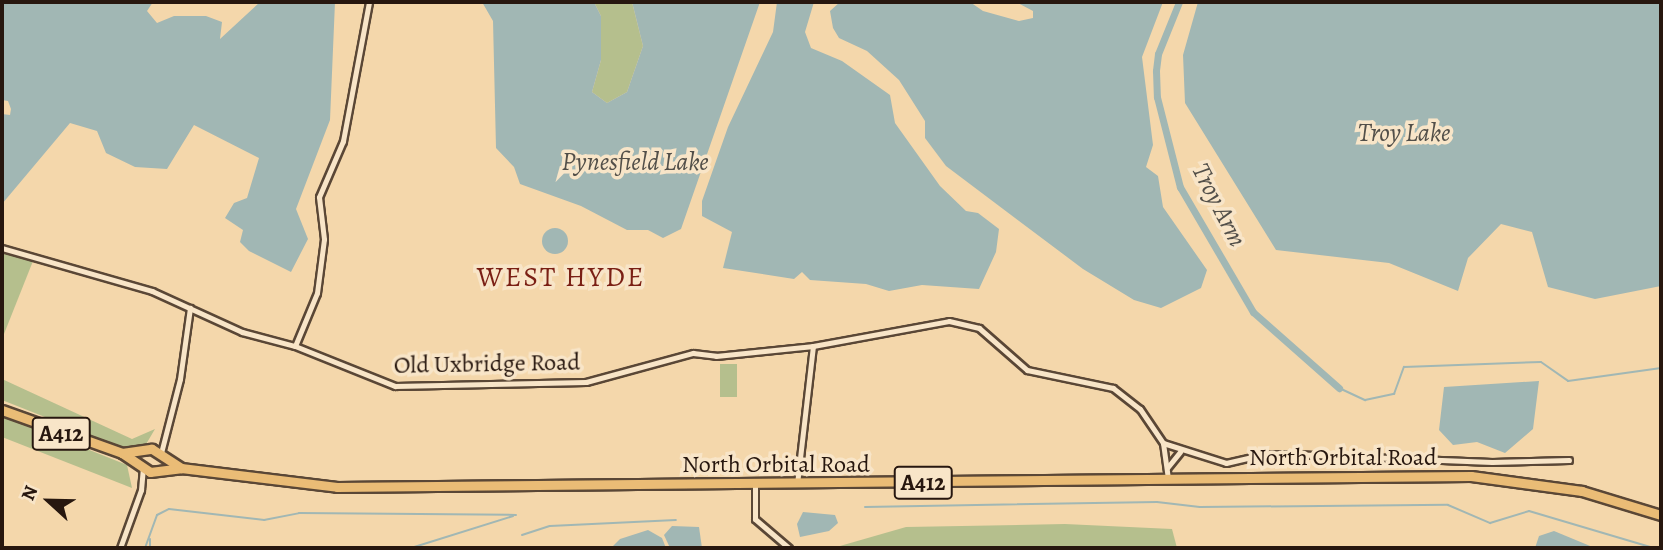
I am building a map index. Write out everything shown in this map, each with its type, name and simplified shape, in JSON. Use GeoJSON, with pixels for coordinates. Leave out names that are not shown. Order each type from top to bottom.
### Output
{"type":"FeatureCollection","features":[{"type":"Feature","properties":{"kind":"main road","name":"A412"},"geometry":{"type":"LineString","coordinates":[[2,410],[122,453],[142,466]]}},
{"type":"Feature","properties":{"kind":"main road","name":"North Orbital Road"},"geometry":{"type":"LineString","coordinates":[[147,451],[161,455],[181,468]]}},
{"type":"Feature","properties":{"kind":"main road","name":"A412"},"geometry":{"type":"LineString","coordinates":[[122,453],[147,451]]}},
{"type":"Feature","properties":{"kind":"main road"},"geometry":{"type":"LineString","coordinates":[[147,451],[142,466],[156,471],[161,455]]}},
{"type":"Feature","properties":{"kind":"main road","name":"North Orbital Road"},"geometry":{"type":"LineString","coordinates":[[156,471],[181,468],[337,487],[1471,476],[1582,491],[1661,515]]}},
{"type":"Feature","properties":{"kind":"street"},"geometry":{"type":"LineString","coordinates":[[295,346],[317,293],[324,239],[319,197],[343,141],[369,2]]}},
{"type":"Feature","properties":{"kind":"street","name":"Old Uxbridge Road"},"geometry":{"type":"LineString","coordinates":[[2,248],[152,291],[242,332],[295,346],[387,384],[492,386],[586,382],[693,354],[716,356],[813,346],[949,321],[979,328],[1027,370],[1112,388],[1140,409],[1163,443],[1168,479]]}},
{"type":"Feature","properties":{"kind":"street"},"geometry":{"type":"LineString","coordinates":[[161,455],[180,379],[190,308]]}},
{"type":"Feature","properties":{"kind":"street"},"geometry":{"type":"LineString","coordinates":[[797,484],[813,346]]}},
{"type":"Feature","properties":{"kind":"street"},"geometry":{"type":"LineString","coordinates":[[147,451],[165,432]]}},
{"type":"Feature","properties":{"kind":"street"},"geometry":{"type":"LineString","coordinates":[[1163,443],[1181,452],[1226,463],[1261,455],[1301,454],[1492,462],[1569,460]]}},
{"type":"Feature","properties":{"kind":"street"},"geometry":{"type":"LineString","coordinates":[[1167,468],[1181,452]]}},
{"type":"Feature","properties":{"kind":"street"},"geometry":{"type":"LineString","coordinates":[[120,548],[141,490],[142,466]]}},
{"type":"Feature","properties":{"kind":"street"},"geometry":{"type":"LineString","coordinates":[[141,490],[156,471]]}},
{"type":"Feature","properties":{"kind":"street"},"geometry":{"type":"LineString","coordinates":[[755,485],[755,519],[789,548]]}},
{"type":"Feature","properties":{"kind":"green space"},"geometry":{"type":"Polygon","coordinates":[[[594,2],[632,2],[643,46],[627,92],[607,103],[592,92],[601,60],[601,16],[594,2]]]}},
{"type":"Feature","properties":{"kind":"green space"},"geometry":{"type":"Polygon","coordinates":[[[2,252],[33,261],[2,339],[2,252]]]}},
{"type":"Feature","properties":{"kind":"green space"},"geometry":{"type":"Polygon","coordinates":[[[720,364],[737,364],[737,397],[720,397],[720,364]]]}},
{"type":"Feature","properties":{"kind":"green space"},"geometry":{"type":"Polygon","coordinates":[[[2,379],[132,439],[155,429],[145,446],[118,446],[2,400],[2,379]]]}},
{"type":"Feature","properties":{"kind":"green space"},"geometry":{"type":"Polygon","coordinates":[[[2,415],[127,465],[132,488],[2,437],[2,415]]]}},
{"type":"Feature","properties":{"kind":"green space"},"geometry":{"type":"Polygon","coordinates":[[[1065,524],[1172,529],[1177,548],[833,548],[906,527],[1065,524]]]}},
{"type":"Feature","properties":{"kind":"water"},"geometry":{"type":"Polygon","coordinates":[[[2,2],[153,2],[147,11],[157,23],[174,16],[206,16],[222,22],[220,39],[260,2],[335,2],[330,120],[296,209],[308,239],[291,272],[249,251],[240,242],[243,230],[225,218],[234,203],[247,198],[259,158],[194,125],[167,169],[135,167],[106,153],[97,131],[70,123],[2,204],[2,114],[10,115],[11,109],[8,101],[2,100],[2,2]]]}},
{"type":"Feature","properties":{"kind":"water","name":"Pynesfield Lake"},"geometry":{"type":"Polygon","coordinates":[[[482,2],[594,2],[601,16],[601,60],[592,92],[607,103],[627,92],[643,46],[632,2],[760,2],[681,229],[663,238],[648,230],[627,230],[581,206],[520,184],[514,167],[496,148],[493,21],[482,2]]]}},
{"type":"Feature","properties":{"kind":"water"},"geometry":{"type":"Polygon","coordinates":[[[777,2],[814,2],[805,32],[811,48],[842,61],[890,95],[895,123],[940,186],[966,211],[978,213],[999,229],[996,252],[979,289],[922,285],[889,291],[866,284],[810,280],[802,272],[794,279],[723,268],[732,232],[702,216],[702,201],[728,127],[773,32],[777,2]]]}},
{"type":"Feature","properties":{"kind":"water"},"geometry":{"type":"Polygon","coordinates":[[[840,2],[970,2],[983,11],[1019,21],[1033,18],[1033,11],[1016,2],[1163,2],[1142,57],[1153,145],[1146,167],[1158,176],[1163,207],[1207,270],[1201,288],[1161,308],[1134,300],[1083,269],[946,166],[925,138],[925,121],[899,80],[867,51],[839,38],[833,28],[830,11],[840,2]]]}},
{"type":"Feature","properties":{"kind":"water","name":"Troy Lake"},"geometry":{"type":"Polygon","coordinates":[[[1198,2],[1661,2],[1661,286],[1595,299],[1548,287],[1532,232],[1501,224],[1468,258],[1458,291],[1389,263],[1276,250],[1185,103],[1183,55],[1198,2]]]}},
{"type":"Feature","properties":{"kind":"water"},"geometry":{"type":"Polygon","coordinates":[[[555,228],[564,232],[568,241],[564,250],[555,254],[546,250],[542,241],[546,232],[555,228]]]}},
{"type":"Feature","properties":{"kind":"water"},"geometry":{"type":"Polygon","coordinates":[[[1539,381],[1533,429],[1505,453],[1477,442],[1453,445],[1439,430],[1444,387],[1539,381]]]}},
{"type":"Feature","properties":{"kind":"water"},"geometry":{"type":"Polygon","coordinates":[[[803,512],[835,515],[838,523],[829,531],[800,537],[797,524],[803,512]]]}},
{"type":"Feature","properties":{"kind":"water"},"geometry":{"type":"Polygon","coordinates":[[[672,526],[699,527],[702,548],[670,548],[664,535],[672,526]]]}},
{"type":"Feature","properties":{"kind":"water"},"geometry":{"type":"Polygon","coordinates":[[[648,530],[662,538],[666,548],[611,548],[620,539],[648,530]]]}},
{"type":"Feature","properties":{"kind":"water"},"geometry":{"type":"Polygon","coordinates":[[[1554,531],[1595,548],[1535,548],[1539,536],[1554,531]]]}},
{"type":"Feature","properties":{"kind":"waterway","name":"Troy Arm"},"geometry":{"type":"LineString","coordinates":[[1179,2],[1158,54],[1156,71],[1157,97],[1180,187],[1253,312],[1339,388]]}},
{"type":"Feature","properties":{"kind":"waterway"},"geometry":{"type":"LineString","coordinates":[[1339,388],[1365,400],[1394,394],[1404,367],[1541,362],[1568,381],[1661,368]]}},
{"type":"Feature","properties":{"kind":"waterway"},"geometry":{"type":"LineString","coordinates":[[865,507],[1157,502],[1200,507],[1448,505],[1490,523],[1529,511],[1654,548]]}},
{"type":"Feature","properties":{"kind":"waterway"},"geometry":{"type":"LineString","coordinates":[[145,548],[157,515],[169,509],[264,520],[299,513],[516,515]]}},
{"type":"Feature","properties":{"kind":"waterway"},"geometry":{"type":"LineString","coordinates":[[411,548],[513,516]]}},
{"type":"Feature","properties":{"kind":"waterway"},"geometry":{"type":"LineString","coordinates":[[522,535],[550,526],[676,520]]}},
{"type":"Feature","properties":{"kind":"waterway"},"geometry":{"type":"LineString","coordinates":[[150,539],[150,548]]}},
{"type":"Feature","properties":{"kind":"district","name":"WEST HYDE"},"geometry":{"type":"Point","coordinates":[561,277]}}]}
